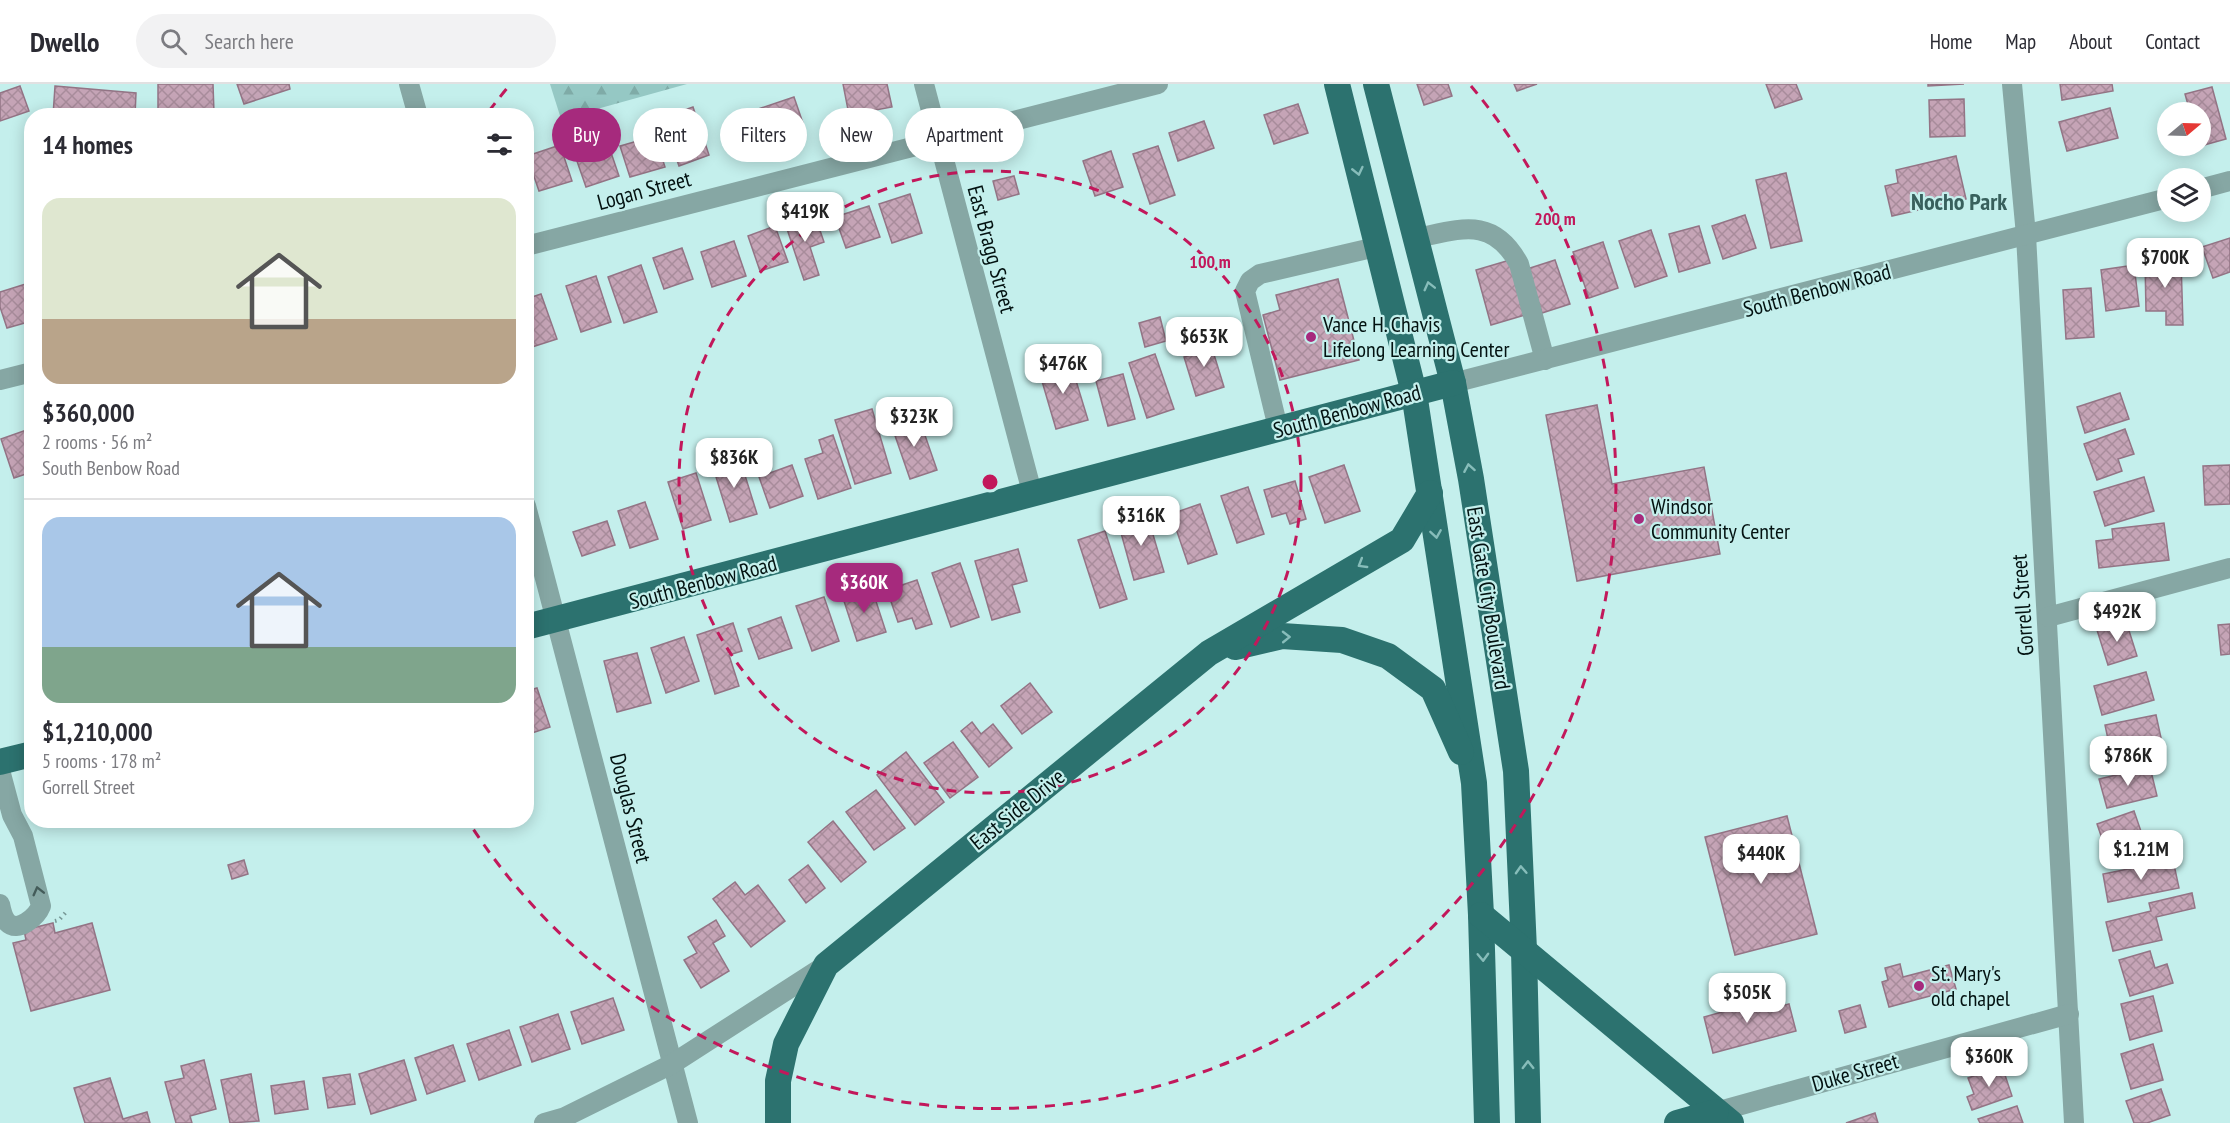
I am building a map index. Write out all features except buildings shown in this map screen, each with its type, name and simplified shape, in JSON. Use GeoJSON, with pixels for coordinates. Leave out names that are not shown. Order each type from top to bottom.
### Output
{"type":"FeatureCollection","features":[{"type":"Feature","properties":{"kind":"main road","name":"East Gate City Boulevard"},"geometry":{"type":"LineString","coordinates":[[1337,84],[1414,393],[1474,783],[1481,915],[1487,1123]]}},
{"type":"Feature","properties":{"kind":"main road","name":"East Gate City Boulevard"},"geometry":{"type":"LineString","coordinates":[[1376,84],[1453,383],[1471,479],[1516,771],[1524,950],[1528,1123]]}},
{"type":"Feature","properties":{"kind":"main road","name":"South Benbow Road"},"geometry":{"type":"LineString","coordinates":[[534,625],[1033,496],[1278,428],[1453,383]]}},
{"type":"Feature","properties":{"kind":"main road","name":"East Side Drive"},"geometry":{"type":"LineString","coordinates":[[778,1123],[778,1081],[786,1044],[826,965],[1209,653],[1402,540],[1430,493]]}},
{"type":"Feature","properties":{"kind":"main road"},"geometry":{"type":"LineString","coordinates":[[1209,653],[1282,636],[1342,640],[1388,656],[1433,689],[1474,783]]}},
{"type":"Feature","properties":{"kind":"main road"},"geometry":{"type":"LineString","coordinates":[[0,762],[24,756]]}},
{"type":"Feature","properties":{"kind":"main road"},"geometry":{"type":"LineString","coordinates":[[1481,915],[1724,1118]]}},
{"type":"Feature","properties":{"kind":"main road","name":"Duke Street"},"geometry":{"type":"LineString","coordinates":[[1677,1123],[1724,1118]]}},
{"type":"Feature","properties":{"kind":"street"},"geometry":{"type":"LineString","coordinates":[[409,84],[416,108]]}},
{"type":"Feature","properties":{"kind":"street","name":"East Bragg Street"},"geometry":{"type":"LineString","coordinates":[[924,84],[930,108]]}},
{"type":"Feature","properties":{"kind":"street","name":"Logan Street"},"geometry":{"type":"LineString","coordinates":[[1024,118],[1158,84]]}},
{"type":"Feature","properties":{"kind":"street","name":"Gorrell Street"},"geometry":{"type":"LineString","coordinates":[[2012,84],[2026,236],[2037,482],[2048,617],[2074,1123]]}},
{"type":"Feature","properties":{"kind":"street","name":"Logan Street"},"geometry":{"type":"LineString","coordinates":[[534,244],[905,148]]}},
{"type":"Feature","properties":{"kind":"street","name":"East Bragg Street"},"geometry":{"type":"LineString","coordinates":[[944,162],[1033,496]]}},
{"type":"Feature","properties":{"kind":"street"},"geometry":{"type":"LineString","coordinates":[[2211,186],[2230,181]]}},
{"type":"Feature","properties":{"kind":"street","name":"South Benbow Road"},"geometry":{"type":"LineString","coordinates":[[1453,383],[2157,201]]}},
{"type":"Feature","properties":{"kind":"street"},"geometry":{"type":"LineString","coordinates":[[1417,238],[1463,229],[1483,230],[1498,238],[1512,250],[1519,264],[1545,360]]}},
{"type":"Feature","properties":{"kind":"street"},"geometry":{"type":"LineString","coordinates":[[1278,428],[1246,299],[1245,291],[1250,281],[1260,274],[1376,247]]}},
{"type":"Feature","properties":{"kind":"street"},"geometry":{"type":"LineString","coordinates":[[0,380],[24,374]]}},
{"type":"Feature","properties":{"kind":"street","name":"Douglas Street"},"geometry":{"type":"LineString","coordinates":[[534,534],[688,1123]]}},
{"type":"Feature","properties":{"kind":"street"},"geometry":{"type":"LineString","coordinates":[[2048,617],[2230,568]]}},
{"type":"Feature","properties":{"kind":"street"},"geometry":{"type":"LineString","coordinates":[[0,770],[6,816],[23,837],[41,906],[39,913],[30,921],[10,925],[6,921],[0,904]]}},
{"type":"Feature","properties":{"kind":"street","name":"East Side Drive"},"geometry":{"type":"LineString","coordinates":[[544,1123],[565,1117],[672,1064],[826,965]]}},
{"type":"Feature","properties":{"kind":"street","name":"Duke Street"},"geometry":{"type":"LineString","coordinates":[[1724,1118],[2068,1014]]}},
{"type":"Feature","properties":{"kind":"green space"},"geometry":{"type":"Polygon","coordinates":[[[550,84],[687,84],[601,108],[558,108],[550,84]]]}},
{"type":"Feature","properties":{"kind":"place","name":"Vance H. Chavis Lifelong Learning Center"},"geometry":{"type":"Point","coordinates":[1311,337]}},
{"type":"Feature","properties":{"kind":"place","name":"Windsor Community Center"},"geometry":{"type":"Point","coordinates":[1639,519]}},
{"type":"Feature","properties":{"kind":"place","name":"St. Mary's old chapel"},"geometry":{"type":"Point","coordinates":[1919,986]}},
{"type":"Feature","properties":{"kind":"district","name":"Nocho Park"},"geometry":{"type":"Point","coordinates":[1959,202]}}]}
